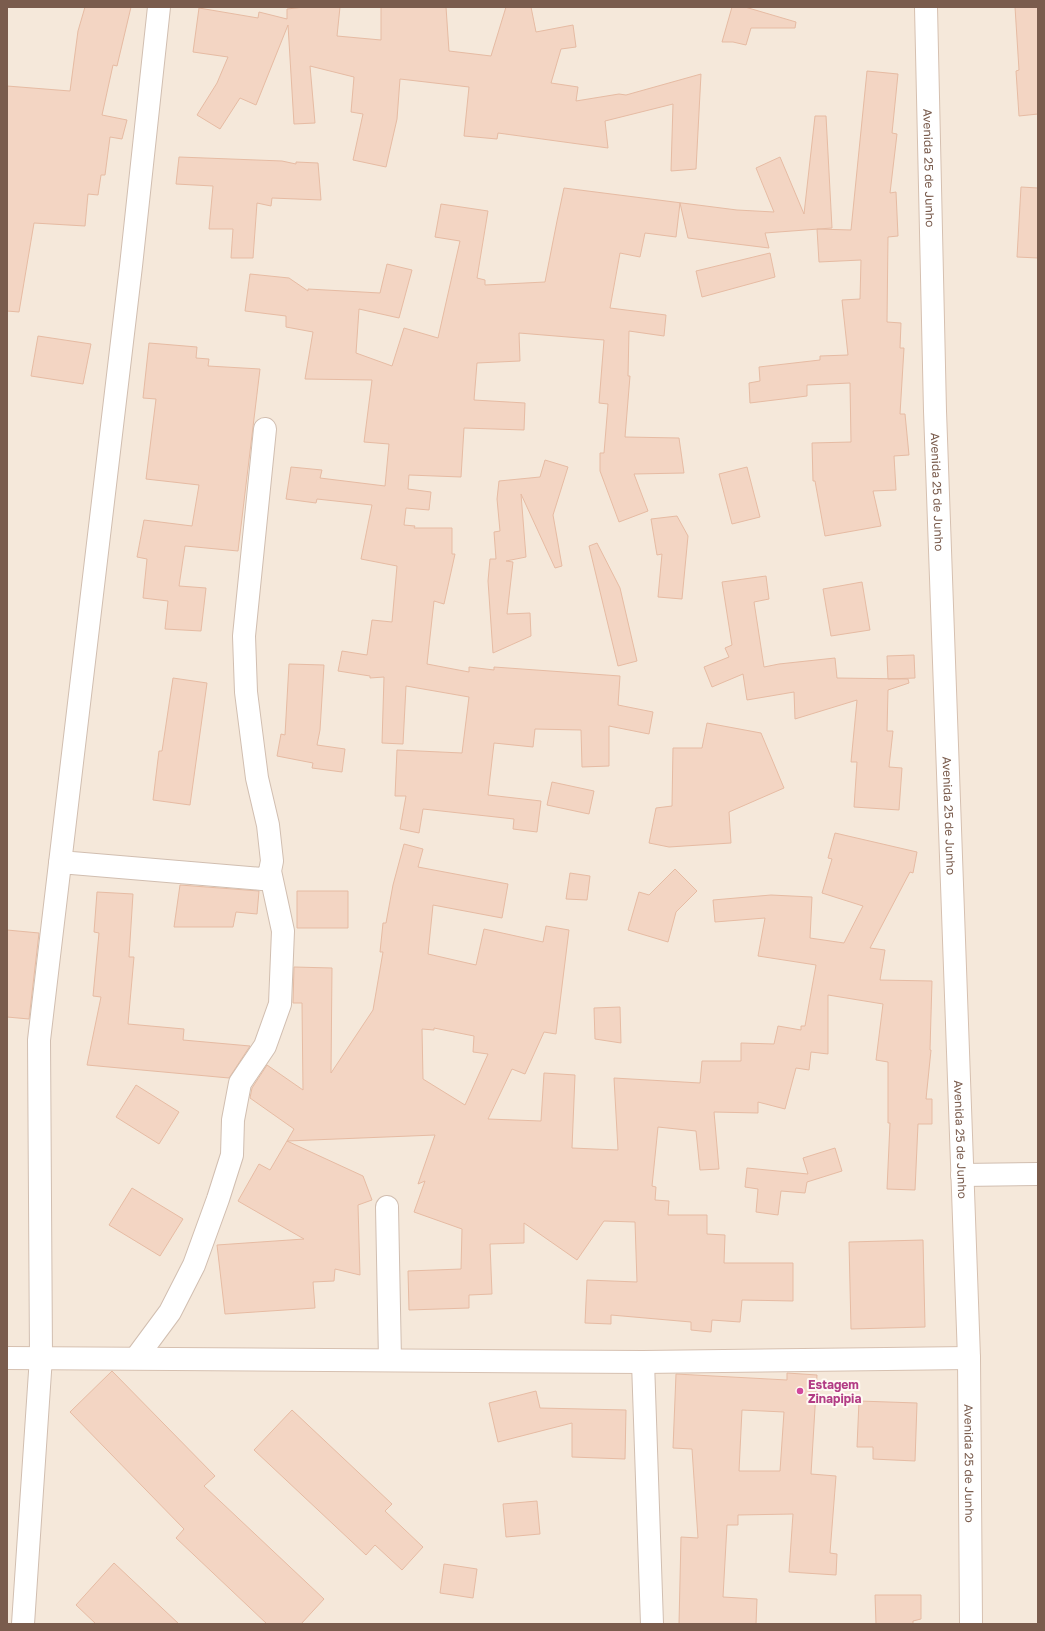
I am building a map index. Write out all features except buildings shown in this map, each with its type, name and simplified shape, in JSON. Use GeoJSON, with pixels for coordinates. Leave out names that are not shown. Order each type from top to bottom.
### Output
{"type":"FeatureCollection","features":[{"type":"Feature","properties":{"kind":"street"},"geometry":{"type":"LineString","coordinates":[[23,1624],[41,1357],[39,1040],[131,266],[159,7]]}},
{"type":"Feature","properties":{"kind":"street","name":"Avenida 25 de Junho"},"geometry":{"type":"LineString","coordinates":[[926,7],[935,411],[969,1358],[971,1624]]}},
{"type":"Feature","properties":{"kind":"street"},"geometry":{"type":"LineString","coordinates":[[60,862],[262,879],[266,877],[270,871],[272,861],[268,826],[257,778],[246,692],[244,636],[265,429]]}},
{"type":"Feature","properties":{"kind":"street"},"geometry":{"type":"LineString","coordinates":[[136,1358],[170,1312],[194,1265],[232,1155],[233,1120],[240,1083],[265,1046],[280,1004],[283,931],[270,871]]}},
{"type":"Feature","properties":{"kind":"street"},"geometry":{"type":"LineString","coordinates":[[962,1176],[1038,1174]]}},
{"type":"Feature","properties":{"kind":"street"},"geometry":{"type":"LineString","coordinates":[[387,1207],[390,1360]]}},
{"type":"Feature","properties":{"kind":"street"},"geometry":{"type":"LineString","coordinates":[[7,1358],[41,1357],[643,1362],[969,1358]]}},
{"type":"Feature","properties":{"kind":"street"},"geometry":{"type":"LineString","coordinates":[[643,1362],[652,1624]]}},
{"type":"Feature","properties":{"kind":"shaded area"},"geometry":{"type":"Polygon","coordinates":[[[7,7],[1038,7],[1038,1624],[7,1624],[7,7]]]}},
{"type":"Feature","properties":{"kind":"place","name":"Estagem Zinapipia"},"geometry":{"type":"Point","coordinates":[800,1391]}}]}
